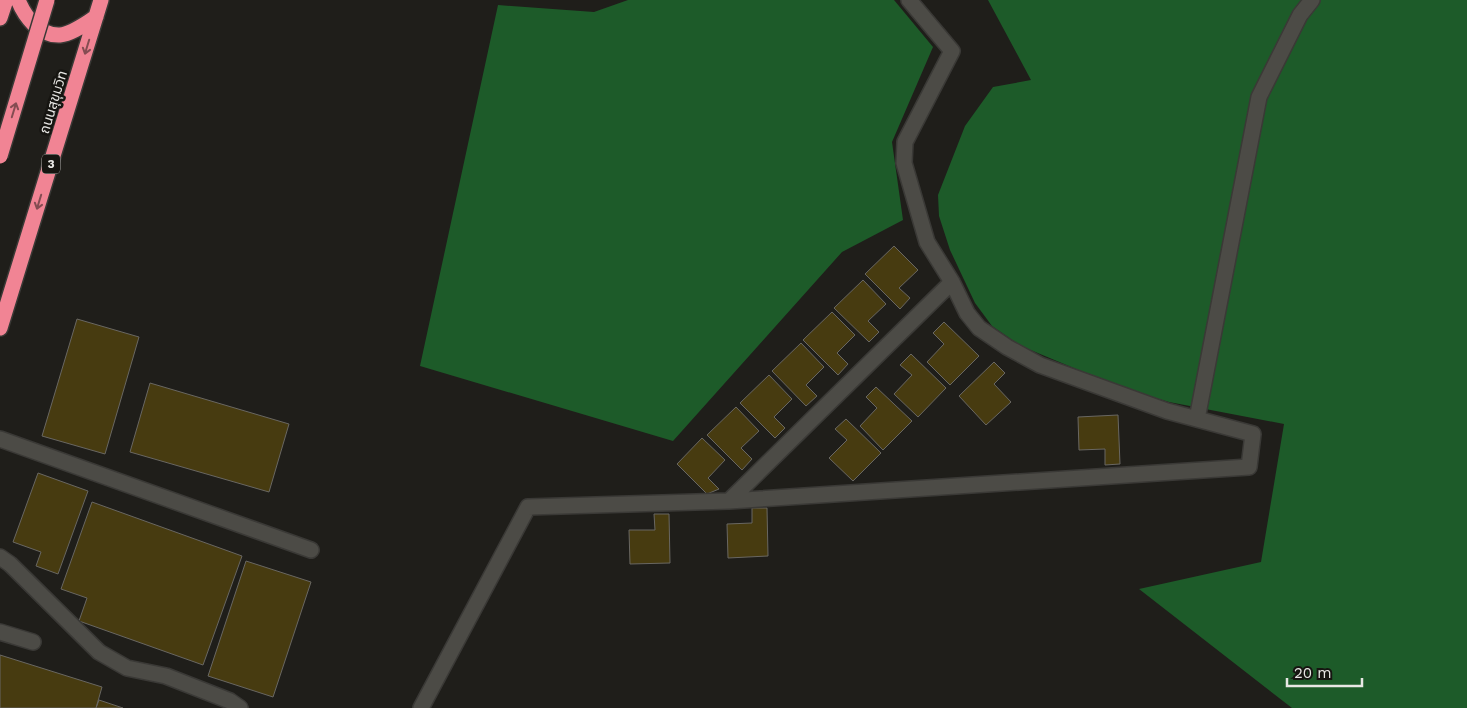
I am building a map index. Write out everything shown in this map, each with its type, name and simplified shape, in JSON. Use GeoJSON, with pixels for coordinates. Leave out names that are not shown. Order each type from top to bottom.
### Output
{"type":"FeatureCollection","features":[{"type":"Feature","properties":{"kind":"highway"},"geometry":{"type":"LineString","coordinates":[[0,18],[6,0]]}},
{"type":"Feature","properties":{"kind":"highway"},"geometry":{"type":"LineString","coordinates":[[18,0],[31,22],[46,33],[61,35],[96,17]]}},
{"type":"Feature","properties":{"kind":"highway"},"geometry":{"type":"LineString","coordinates":[[0,156],[48,0]]}},
{"type":"Feature","properties":{"kind":"highway","name":"ถนนสุขุมวิท"},"geometry":{"type":"LineString","coordinates":[[0,328],[101,0]]}},
{"type":"Feature","properties":{"kind":"street"},"geometry":{"type":"LineString","coordinates":[[421,708],[528,506],[730,501],[1249,467],[1253,434],[1127,398],[1040,365],[1007,347],[980,328],[967,313],[952,282],[927,242],[904,163],[905,142],[952,51],[909,0]]}},
{"type":"Feature","properties":{"kind":"street"},"geometry":{"type":"LineString","coordinates":[[1197,419],[1258,97],[1300,15],[1312,0]]}},
{"type":"Feature","properties":{"kind":"street"},"geometry":{"type":"LineString","coordinates":[[730,501],[952,282]]}},
{"type":"Feature","properties":{"kind":"street"},"geometry":{"type":"LineString","coordinates":[[0,439],[311,550]]}},
{"type":"Feature","properties":{"kind":"street"},"geometry":{"type":"LineString","coordinates":[[0,557],[10,564],[99,652],[127,668],[166,676],[230,702],[240,708]]}},
{"type":"Feature","properties":{"kind":"street"},"geometry":{"type":"LineString","coordinates":[[0,632],[33,642]]}},
{"type":"Feature","properties":{"kind":"green space"},"geometry":{"type":"Polygon","coordinates":[[[628,0],[894,0],[933,47],[892,142],[903,220],[842,252],[673,441],[420,366],[498,5],[594,12],[628,0]]]}},
{"type":"Feature","properties":{"kind":"green space"},"geometry":{"type":"Polygon","coordinates":[[[988,0],[1467,0],[1467,708],[1292,708],[1139,589],[1261,562],[1284,424],[1169,402],[1119,387],[1021,346],[992,326],[975,303],[950,250],[939,216],[938,195],[965,126],[993,87],[1031,80],[988,0]]]}},
{"type":"Feature","properties":{"kind":"building"},"geometry":{"type":"Polygon","coordinates":[[[894,246],[918,270],[899,288],[910,298],[900,309],[865,274],[894,246]]]}},
{"type":"Feature","properties":{"kind":"building"},"geometry":{"type":"Polygon","coordinates":[[[863,280],[886,304],[868,321],[879,332],[869,342],[834,308],[863,280]]]}},
{"type":"Feature","properties":{"kind":"building"},"geometry":{"type":"Polygon","coordinates":[[[832,312],[855,335],[837,353],[848,364],[838,375],[803,340],[832,312]]]}},
{"type":"Feature","properties":{"kind":"building"},"geometry":{"type":"Polygon","coordinates":[[[77,319],[139,337],[105,454],[42,436],[77,319]]]}},
{"type":"Feature","properties":{"kind":"building"},"geometry":{"type":"Polygon","coordinates":[[[944,322],[979,356],[950,385],[927,362],[944,344],[933,333],[944,322]]]}},
{"type":"Feature","properties":{"kind":"building"},"geometry":{"type":"Polygon","coordinates":[[[801,343],[824,367],[806,385],[817,396],[806,406],[772,371],[801,343]]]}},
{"type":"Feature","properties":{"kind":"building"},"geometry":{"type":"Polygon","coordinates":[[[911,354],[946,388],[918,417],[894,394],[912,375],[900,365],[911,354]]]}},
{"type":"Feature","properties":{"kind":"building"},"geometry":{"type":"Polygon","coordinates":[[[994,362],[1005,373],[994,384],[1011,402],[986,425],[959,396],[994,362]]]}},
{"type":"Feature","properties":{"kind":"building"},"geometry":{"type":"Polygon","coordinates":[[[769,375],[792,399],[774,417],[785,428],[775,438],[740,403],[769,375]]]}},
{"type":"Feature","properties":{"kind":"building"},"geometry":{"type":"Polygon","coordinates":[[[150,383],[289,424],[269,492],[130,452],[150,383]]]}},
{"type":"Feature","properties":{"kind":"building"},"geometry":{"type":"Polygon","coordinates":[[[876,387],[912,421],[883,450],[860,426],[877,408],[866,397],[876,387]]]}},
{"type":"Feature","properties":{"kind":"building"},"geometry":{"type":"Polygon","coordinates":[[[736,407],[759,431],[741,448],[752,459],[742,470],[707,435],[736,407]]]}},
{"type":"Feature","properties":{"kind":"building"},"geometry":{"type":"Polygon","coordinates":[[[1118,415],[1120,464],[1105,465],[1105,449],[1079,450],[1078,417],[1118,415]]]}},
{"type":"Feature","properties":{"kind":"building"},"geometry":{"type":"Polygon","coordinates":[[[846,419],[881,453],[853,481],[829,458],[847,440],[835,429],[846,419]]]}},
{"type":"Feature","properties":{"kind":"building"},"geometry":{"type":"Polygon","coordinates":[[[702,438],[725,460],[708,478],[719,489],[707,494],[677,464],[702,438]]]}},
{"type":"Feature","properties":{"kind":"building"},"geometry":{"type":"Polygon","coordinates":[[[38,473],[88,491],[58,574],[36,566],[41,552],[13,542],[38,473]]]}},
{"type":"Feature","properties":{"kind":"building"},"geometry":{"type":"Polygon","coordinates":[[[92,502],[242,556],[203,665],[79,621],[87,598],[61,589],[92,502]]]}},
{"type":"Feature","properties":{"kind":"building"},"geometry":{"type":"Polygon","coordinates":[[[752,508],[767,508],[768,556],[728,558],[727,524],[752,523],[752,508]]]}},
{"type":"Feature","properties":{"kind":"building"},"geometry":{"type":"Polygon","coordinates":[[[654,514],[669,514],[670,563],[630,564],[629,530],[655,530],[654,514]]]}},
{"type":"Feature","properties":{"kind":"building"},"geometry":{"type":"Polygon","coordinates":[[[246,561],[311,582],[273,697],[208,676],[246,561]]]}},
{"type":"Feature","properties":{"kind":"building"},"geometry":{"type":"Polygon","coordinates":[[[0,655],[102,687],[96,708],[0,708],[0,655]]]}},
{"type":"Feature","properties":{"kind":"building"},"geometry":{"type":"Polygon","coordinates":[[[99,700],[123,708],[96,708],[99,700]]]}}]}
